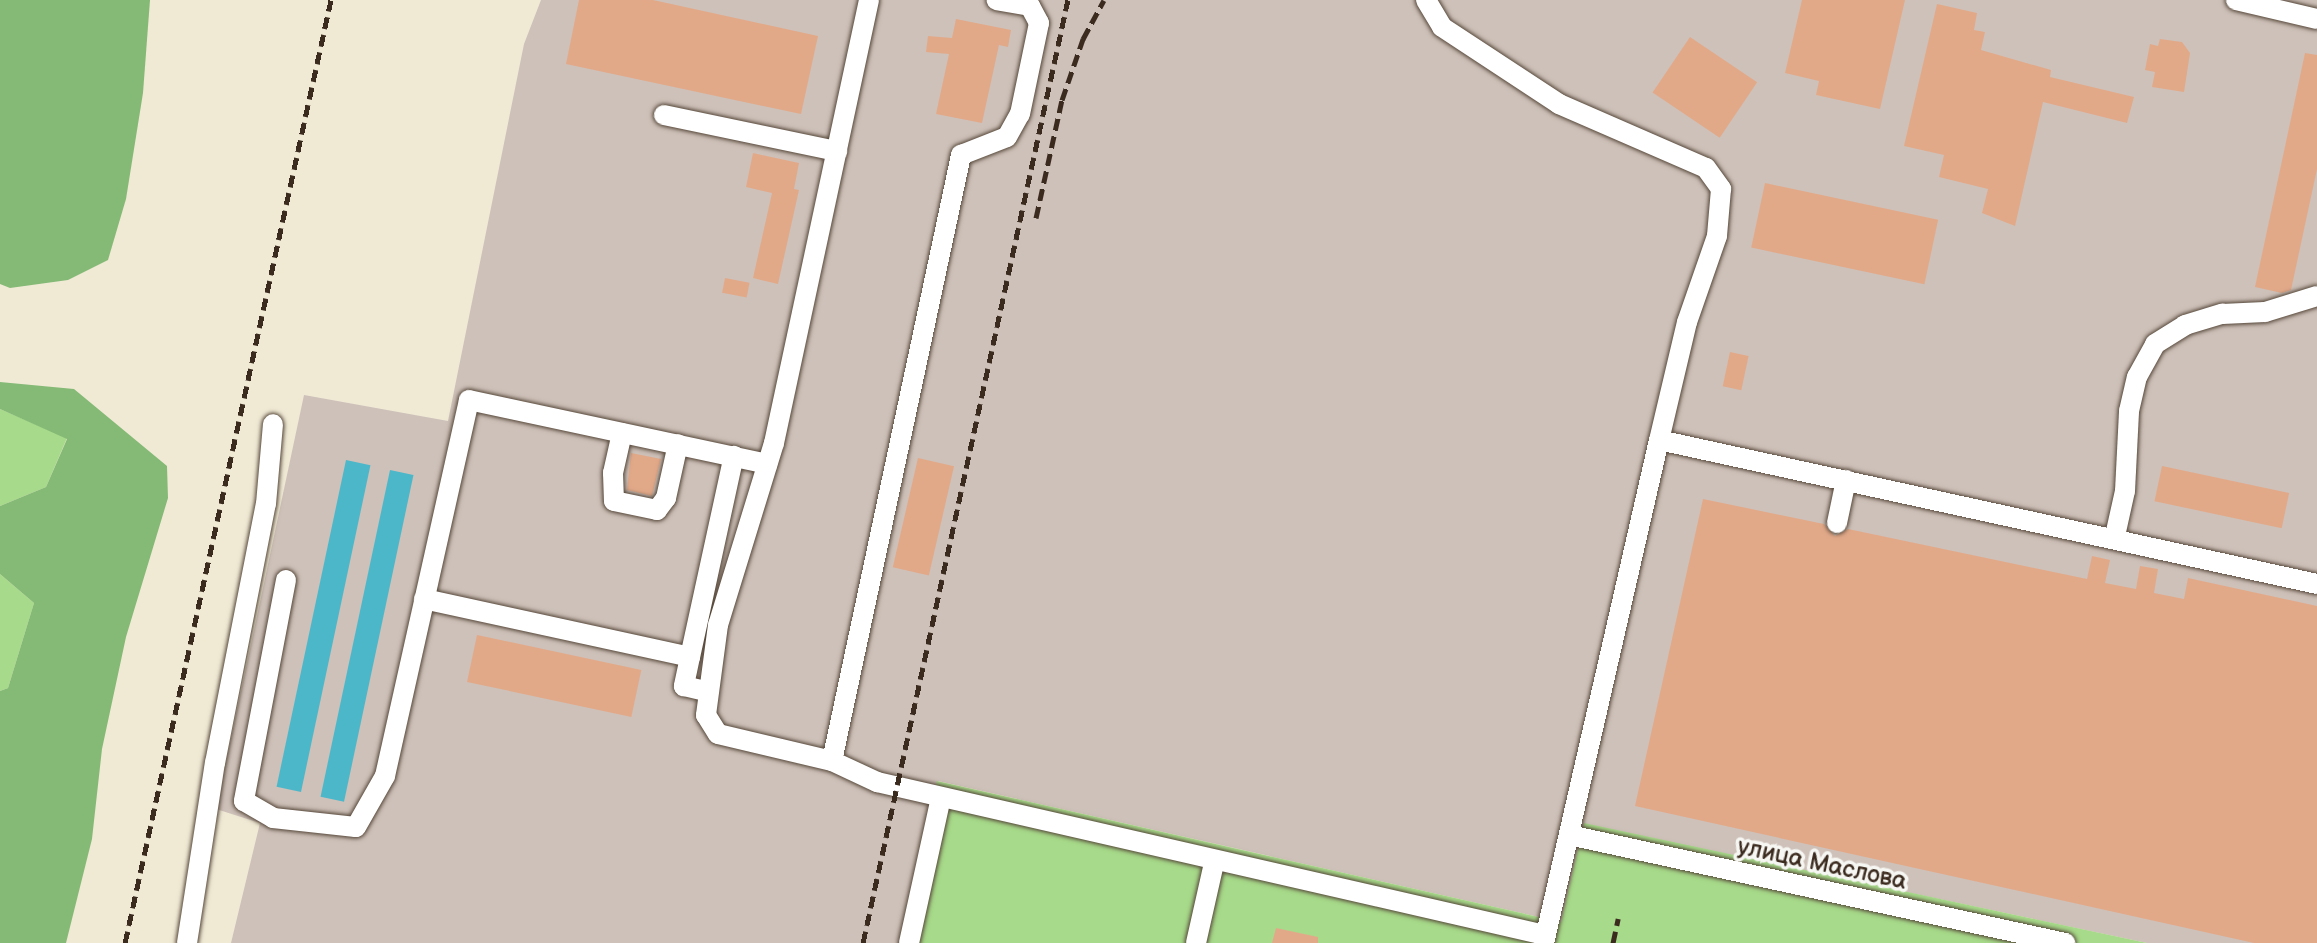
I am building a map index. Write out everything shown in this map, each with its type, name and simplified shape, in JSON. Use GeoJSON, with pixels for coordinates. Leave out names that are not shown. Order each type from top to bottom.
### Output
{"type":"FeatureCollection","features":[{"type":"Feature","properties":{"kind":"lane"},"geometry":{"type":"LineString","coordinates":[[869,0],[767,464],[718,625],[706,691],[706,715],[718,734],[832,761],[877,782],[1544,939],[1687,322],[1717,236],[1721,189],[1706,168],[1559,104],[1442,27],[1426,0]]}},
{"type":"Feature","properties":{"kind":"lane"},"geometry":{"type":"LineString","coordinates":[[832,761],[961,155],[1007,137],[1020,114],[1039,23],[1030,6],[997,0]]}},
{"type":"Feature","properties":{"kind":"lane"},"geometry":{"type":"LineString","coordinates":[[2236,0],[2317,19]]}},
{"type":"Feature","properties":{"kind":"lane"},"geometry":{"type":"LineString","coordinates":[[664,115],[837,151]]}},
{"type":"Feature","properties":{"kind":"lane"},"geometry":{"type":"LineString","coordinates":[[2115,536],[2125,491],[2129,411],[2137,377],[2155,344],[2185,325],[2222,314],[2265,312],[2317,296]]}},
{"type":"Feature","properties":{"kind":"lane"},"geometry":{"type":"LineString","coordinates":[[286,580],[243,793],[254,810],[291,822],[356,827],[379,790],[469,400],[767,464]]}},
{"type":"Feature","properties":{"kind":"lane"},"geometry":{"type":"LineString","coordinates":[[187,943],[215,763],[266,504],[273,424]]}},
{"type":"Feature","properties":{"kind":"lane"},"geometry":{"type":"LineString","coordinates":[[622,433],[613,473],[614,501],[657,510],[666,498],[678,444]]}},
{"type":"Feature","properties":{"kind":"lane"},"geometry":{"type":"LineString","coordinates":[[1659,440],[2115,536],[2317,584]]}},
{"type":"Feature","properties":{"kind":"lane"},"geometry":{"type":"LineString","coordinates":[[706,691],[684,686],[734,456]]}},
{"type":"Feature","properties":{"kind":"lane"},"geometry":{"type":"LineString","coordinates":[[1837,523],[1846,480]]}},
{"type":"Feature","properties":{"kind":"lane"},"geometry":{"type":"LineString","coordinates":[[424,599],[690,657]]}},
{"type":"Feature","properties":{"kind":"lane"},"geometry":{"type":"LineString","coordinates":[[909,943],[941,797]]}},
{"type":"Feature","properties":{"kind":"lane","name":"улица Маслова"},"geometry":{"type":"LineString","coordinates":[[1569,835],[2065,943]]}},
{"type":"Feature","properties":{"kind":"lane"},"geometry":{"type":"LineString","coordinates":[[1196,943],[1214,863]]}},
{"type":"Feature","properties":{"kind":"shaded area"},"geometry":{"type":"Polygon","coordinates":[[[541,0],[2317,0],[2317,943],[2147,943],[1584,824],[1561,922],[938,781],[902,943],[231,943],[260,823],[216,809],[304,395],[448,421],[524,44],[541,0]]]}},
{"type":"Feature","properties":{"kind":"green space"},"geometry":{"type":"Polygon","coordinates":[[[0,0],[150,0],[143,93],[126,199],[108,260],[68,280],[10,288],[0,284],[0,0]]]}},
{"type":"Feature","properties":{"kind":"green space"},"geometry":{"type":"Polygon","coordinates":[[[0,382],[74,389],[167,466],[168,498],[126,637],[102,749],[92,839],[66,943],[0,943],[0,691],[8,688],[34,603],[0,574],[0,506],[46,487],[67,439],[0,409],[0,382]]]}},
{"type":"Feature","properties":{"kind":"green space"},"geometry":{"type":"Polygon","coordinates":[[[0,409],[67,438],[46,487],[0,506],[0,409]]]}},
{"type":"Feature","properties":{"kind":"green space"},"geometry":{"type":"Polygon","coordinates":[[[0,574],[34,603],[8,688],[0,691],[0,574]]]}},
{"type":"Feature","properties":{"kind":"green space"},"geometry":{"type":"Polygon","coordinates":[[[937,781],[1561,922],[1584,823],[2147,943],[902,943],[937,781]]]}},
{"type":"Feature","properties":{"kind":"water"},"geometry":{"type":"Polygon","coordinates":[[[346,460],[370,465],[301,792],[277,787],[346,460]]]}},
{"type":"Feature","properties":{"kind":"water"},"geometry":{"type":"Polygon","coordinates":[[[390,470],[413,475],[344,802],[321,797],[390,470]]]}},
{"type":"Feature","properties":{"kind":"building"},"geometry":{"type":"Polygon","coordinates":[[[579,0],[653,0],[818,36],[801,114],[566,64],[579,0]]]}},
{"type":"Feature","properties":{"kind":"building"},"geometry":{"type":"Polygon","coordinates":[[[1802,0],[1905,0],[1880,109],[1816,95],[1819,81],[1785,73],[1802,0]]]}},
{"type":"Feature","properties":{"kind":"building"},"geometry":{"type":"Polygon","coordinates":[[[1937,4],[1977,13],[1974,30],[1985,32],[1981,50],[2051,70],[2050,77],[2134,97],[2127,123],[2043,102],[2015,226],[1982,213],[1988,189],[1939,177],[1944,155],[1904,146],[1937,4]]]}},
{"type":"Feature","properties":{"kind":"building"},"geometry":{"type":"Polygon","coordinates":[[[956,19],[1011,30],[1008,47],[999,45],[982,123],[936,114],[949,54],[926,52],[928,36],[952,38],[956,19]]]}},
{"type":"Feature","properties":{"kind":"building"},"geometry":{"type":"Polygon","coordinates":[[[1690,37],[1757,82],[1720,138],[1653,93],[1690,37]]]}},
{"type":"Feature","properties":{"kind":"building"},"geometry":{"type":"Polygon","coordinates":[[[2160,39],[2182,42],[2190,53],[2184,92],[2152,87],[2155,72],[2145,70],[2150,44],[2158,46],[2160,39]]]}},
{"type":"Feature","properties":{"kind":"building"},"geometry":{"type":"Polygon","coordinates":[[[2305,53],[2317,55],[2317,169],[2291,290],[2282,293],[2255,287],[2305,53]]]}},
{"type":"Feature","properties":{"kind":"building"},"geometry":{"type":"Polygon","coordinates":[[[753,153],[799,163],[794,189],[799,190],[778,284],[753,278],[772,193],[746,187],[753,153]]]}},
{"type":"Feature","properties":{"kind":"building"},"geometry":{"type":"Polygon","coordinates":[[[1765,183],[1938,220],[1924,284],[1751,248],[1765,183]]]}},
{"type":"Feature","properties":{"kind":"building"},"geometry":{"type":"Polygon","coordinates":[[[725,278],[750,283],[747,297],[722,293],[725,278]]]}},
{"type":"Feature","properties":{"kind":"building"},"geometry":{"type":"Polygon","coordinates":[[[1730,352],[1749,356],[1741,390],[1723,386],[1730,352]]]}},
{"type":"Feature","properties":{"kind":"building"},"geometry":{"type":"Polygon","coordinates":[[[631,453],[661,459],[652,496],[627,490],[631,453]]]}},
{"type":"Feature","properties":{"kind":"building"},"geometry":{"type":"Polygon","coordinates":[[[918,458],[954,466],[929,575],[893,567],[918,458]]]}},
{"type":"Feature","properties":{"kind":"building"},"geometry":{"type":"Polygon","coordinates":[[[2162,466],[2289,493],[2282,528],[2155,501],[2162,466]]]}},
{"type":"Feature","properties":{"kind":"building"},"geometry":{"type":"Polygon","coordinates":[[[1703,499],[1824,524],[1835,536],[1848,529],[2087,579],[2092,556],[2110,560],[2105,583],[2136,589],[2140,566],[2158,569],[2154,593],[2184,599],[2188,578],[2317,606],[2317,943],[2254,943],[1635,806],[1703,499]]]}},
{"type":"Feature","properties":{"kind":"building"},"geometry":{"type":"Polygon","coordinates":[[[477,635],[641,670],[631,717],[467,682],[477,635]]]}},
{"type":"Feature","properties":{"kind":"building"},"geometry":{"type":"Polygon","coordinates":[[[1276,928],[1318,937],[1318,943],[1272,943],[1276,928]]]}},
{"type":"Feature","properties":{"kind":"railway"},"geometry":{"type":"LineString","coordinates":[[125,943],[331,0]]}},
{"type":"Feature","properties":{"kind":"railway"},"geometry":{"type":"LineString","coordinates":[[863,943],[1068,0]]}},
{"type":"Feature","properties":{"kind":"railway"},"geometry":{"type":"LineString","coordinates":[[1036,218],[1062,100],[1083,39],[1104,0]]}},
{"type":"Feature","properties":{"kind":"railway"},"geometry":{"type":"LineString","coordinates":[[1613,943],[1618,919]]}}]}
